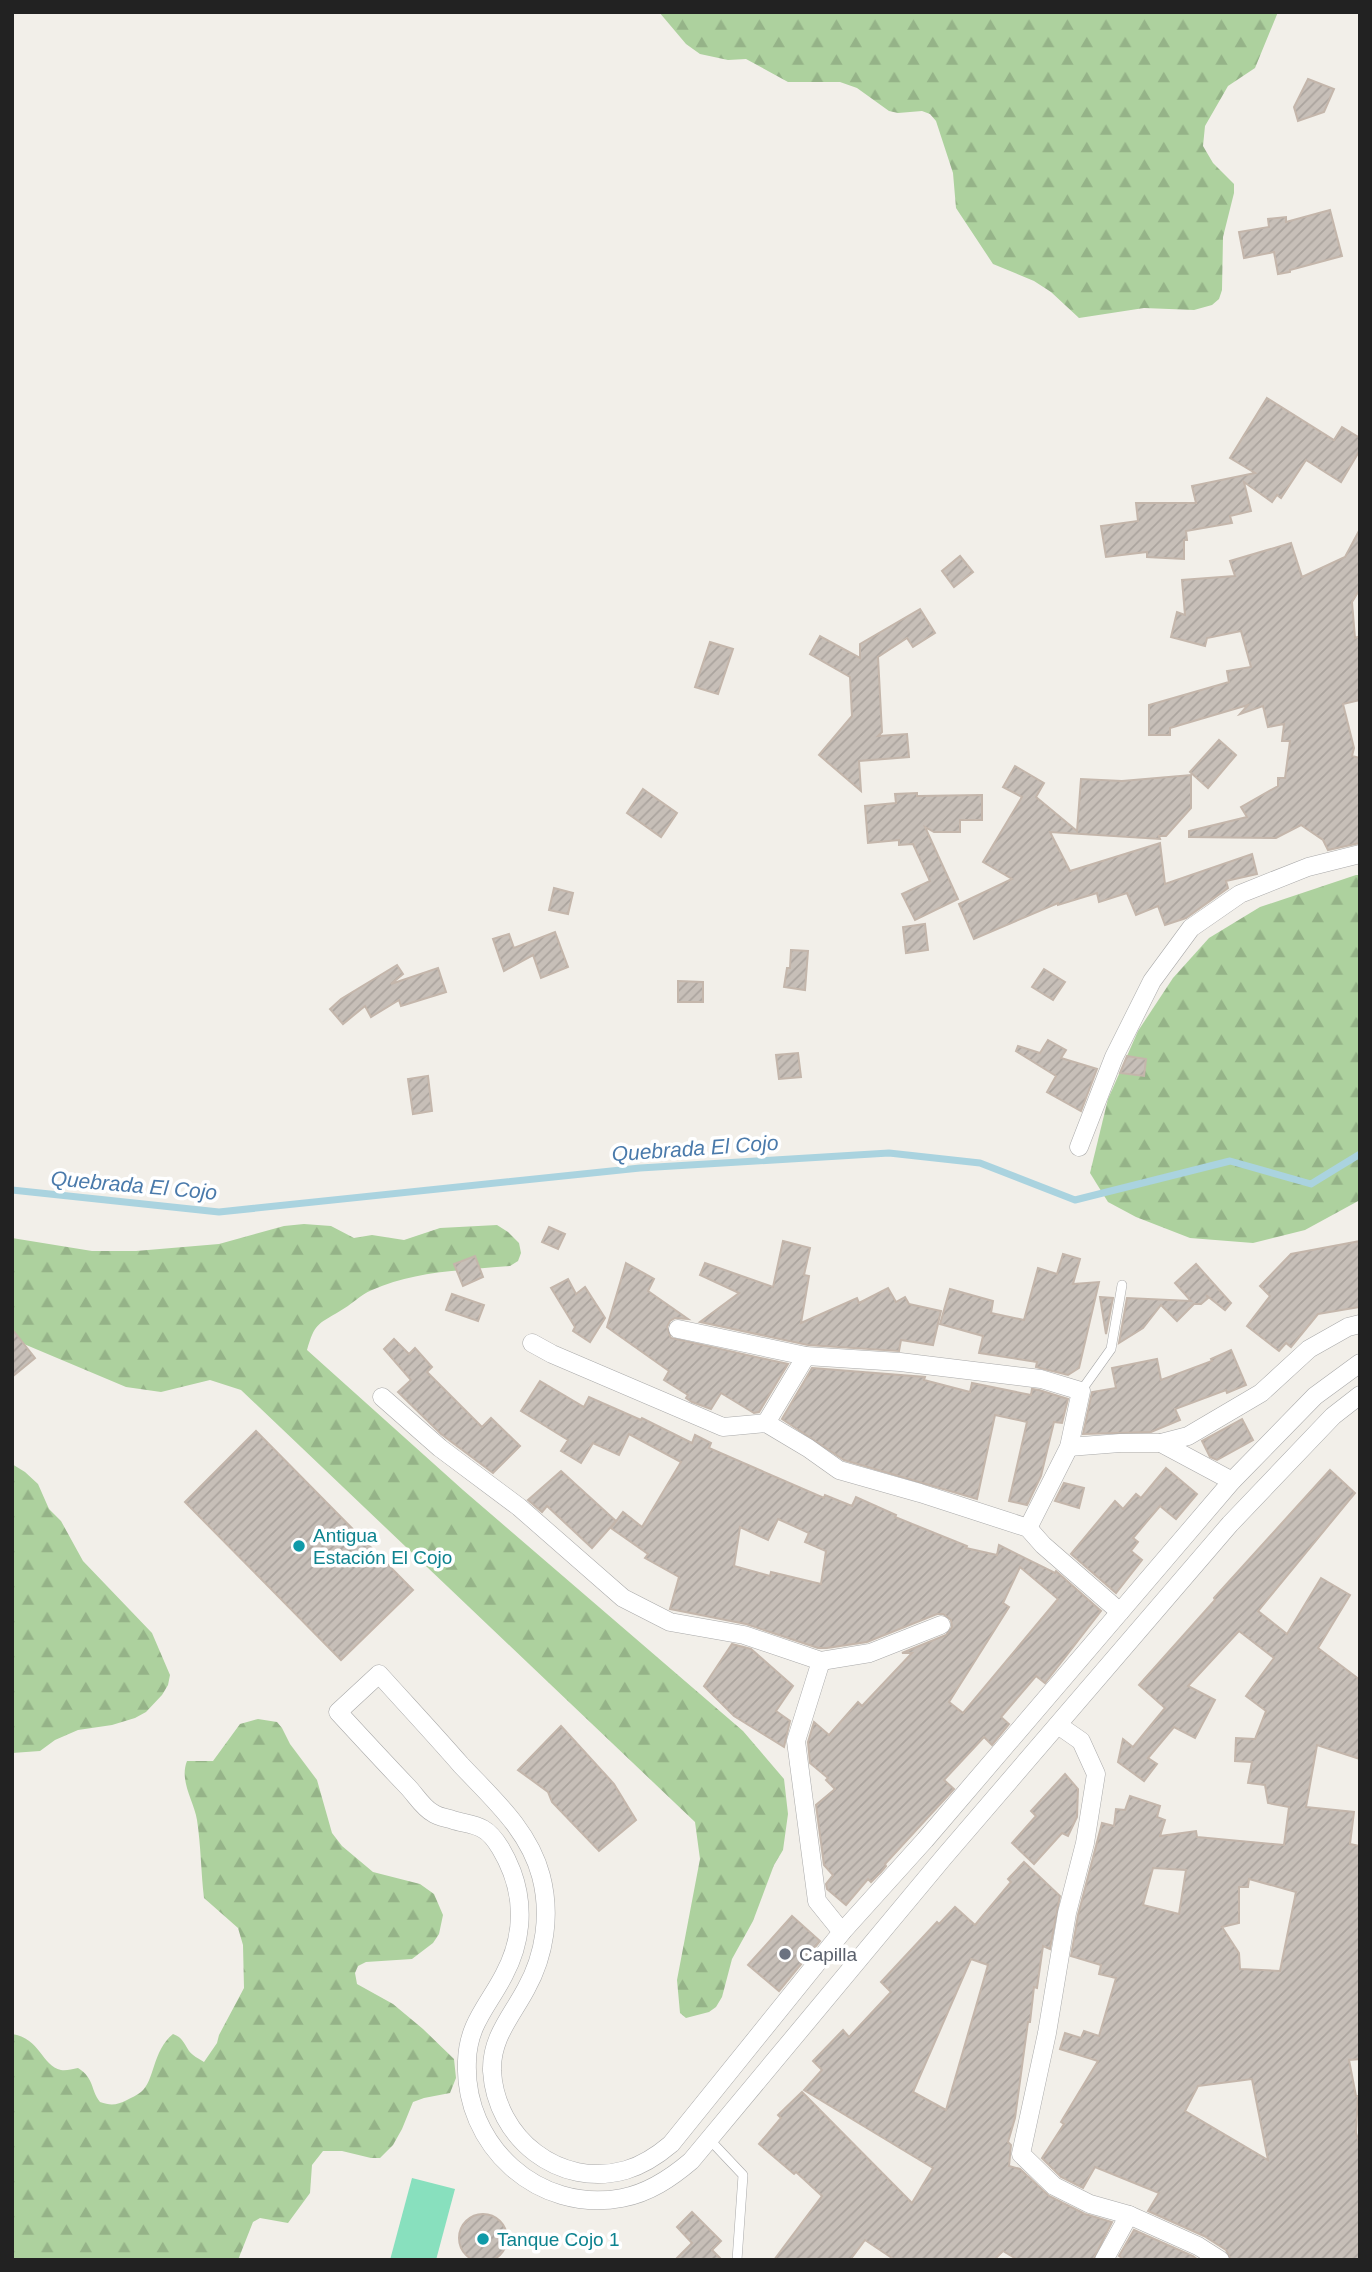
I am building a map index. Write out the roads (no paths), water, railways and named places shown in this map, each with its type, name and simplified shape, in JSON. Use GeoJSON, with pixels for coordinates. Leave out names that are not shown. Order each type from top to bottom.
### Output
{"type":"FeatureCollection","features":[{"type":"Feature","properties":{"kind":"street"},"geometry":{"type":"LineString","coordinates":[[1079,1147],[1114,1057],[1152,981],[1191,928],[1240,894],[1308,867],[1360,854]]}},
{"type":"Feature","properties":{"kind":"street"},"geometry":{"type":"LineString","coordinates":[[1069,1447],[1120,1443],[1161,1444],[1188,1436],[1261,1393],[1309,1349],[1360,1324]]}},
{"type":"Feature","properties":{"kind":"street"},"geometry":{"type":"LineString","coordinates":[[678,1329],[806,1356],[900,1362],[1041,1379],[1081,1391],[1069,1447],[1028,1528]]}},
{"type":"Feature","properties":{"kind":"street"},"geometry":{"type":"LineString","coordinates":[[532,1343],[723,1427],[766,1423],[839,1470],[1028,1528],[1043,1545],[1120,1612]]}},
{"type":"Feature","properties":{"kind":"street"},"geometry":{"type":"LineString","coordinates":[[766,1423],[806,1356]]}},
{"type":"Feature","properties":{"kind":"street"},"geometry":{"type":"LineString","coordinates":[[1360,1363],[1315,1396],[1232,1482],[925,1840],[842,1932],[671,2144],[643,2164],[609,2174],[574,2172],[557,2166],[527,2148],[505,2119],[498,2103],[492,2068],[499,2033],[534,1973],[544,1935],[545,1896],[541,1876],[531,1851],[506,1813],[379,1674],[338,1713],[433,1814],[485,1829],[512,1870],[520,1904],[517,1942],[503,1977],[476,2018],[467,2058],[466,2078],[470,2099],[485,2137],[497,2153],[519,2174],[545,2190],[564,2196],[603,2200],[622,2198],[660,2185],[691,2161],[944,1857],[1230,1524],[1333,1416],[1360,1395]]}},
{"type":"Feature","properties":{"kind":"street"},"geometry":{"type":"LineString","coordinates":[[382,1397],[440,1447],[519,1507],[623,1598],[670,1622],[744,1635],[821,1661],[870,1653],[941,1625]]}},
{"type":"Feature","properties":{"kind":"street"},"geometry":{"type":"LineString","coordinates":[[1161,1444],[1232,1482]]}},
{"type":"Feature","properties":{"kind":"street"},"geometry":{"type":"LineString","coordinates":[[821,1661],[796,1741],[817,1901],[842,1932]]}},
{"type":"Feature","properties":{"kind":"street"},"geometry":{"type":"LineString","coordinates":[[1058,1725],[1082,1741],[1096,1774],[1086,1843],[1067,1913],[1047,2033],[1021,2154],[1054,2186],[1090,2204],[1129,2215],[1198,2246],[1220,2260]]}},
{"type":"Feature","properties":{"kind":"street"},"geometry":{"type":"LineString","coordinates":[[1104,2260],[1129,2215]]}},
{"type":"Feature","properties":{"kind":"lane"},"geometry":{"type":"LineString","coordinates":[[1081,1391],[1111,1349],[1122,1285]]}},
{"type":"Feature","properties":{"kind":"lane"},"geometry":{"type":"LineString","coordinates":[[709,2139],[743,2175],[737,2260]]}},
{"type":"Feature","properties":{"kind":"waterway","name":"Quebrada El Cojo"},"geometry":{"type":"LineString","coordinates":[[12,1190],[219,1212],[640,1168],[889,1153],[980,1163],[1075,1200],[1230,1161],[1311,1184],[1360,1154]]}},
{"type":"Feature","properties":{"kind":"place","name":"Antigua Estación El Cojo"},"geometry":{"type":"Point","coordinates":[299,1546]}},
{"type":"Feature","properties":{"kind":"place","name":"Capilla"},"geometry":{"type":"Point","coordinates":[785,1954]}},
{"type":"Feature","properties":{"kind":"place","name":"Tanque Cojo 1"},"geometry":{"type":"Point","coordinates":[483,2239]}}]}
